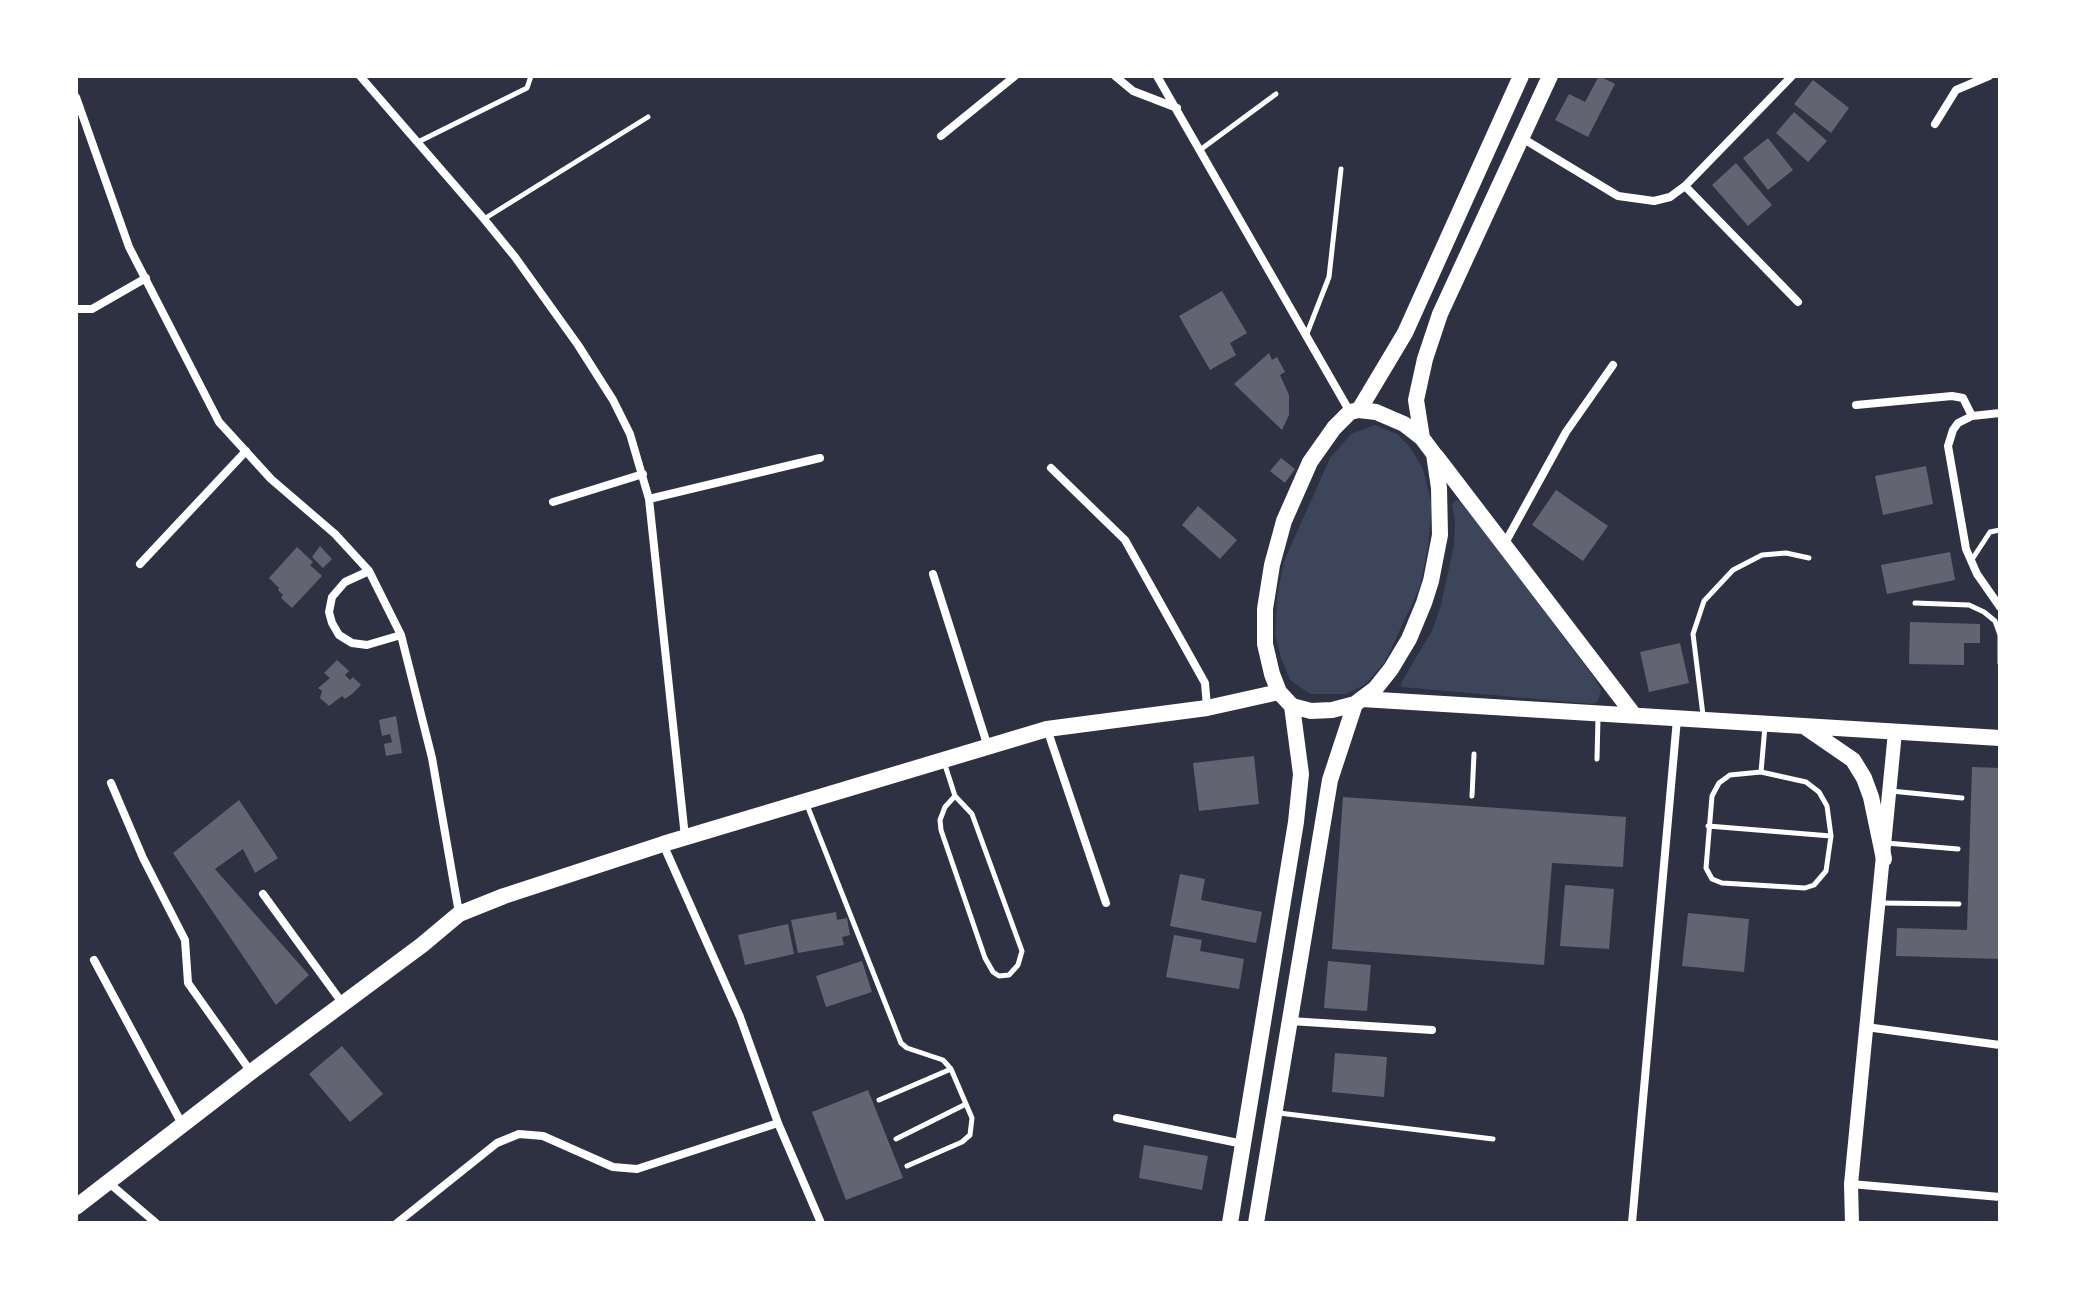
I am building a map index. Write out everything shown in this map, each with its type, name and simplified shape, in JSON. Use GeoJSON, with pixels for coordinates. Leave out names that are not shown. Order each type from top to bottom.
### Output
{"type":"FeatureCollection","features":[{"type":"Feature","properties":{"kind":"main road"},"geometry":{"type":"LineString","coordinates":[[1521,76],[1405,333],[1354,411],[1334,428],[1310,462],[1284,521],[1272,565],[1265,609],[1265,644],[1279,692],[1292,706],[1311,711],[1332,710],[1358,702],[1634,715],[2000,738]]}},
{"type":"Feature","properties":{"kind":"main road"},"geometry":{"type":"LineString","coordinates":[[1422,438],[1416,400],[1440,314],[1550,76]]}},
{"type":"Feature","properties":{"kind":"main road"},"geometry":{"type":"LineString","coordinates":[[1354,411],[1387,416],[1422,438],[1634,715]]}},
{"type":"Feature","properties":{"kind":"main road"},"geometry":{"type":"LineString","coordinates":[[1256,1223],[1330,780],[1358,702],[1384,679],[1403,649],[1431,581],[1440,535],[1439,488],[1434,454]]}},
{"type":"Feature","properties":{"kind":"main road"},"geometry":{"type":"LineString","coordinates":[[76,1207],[459,914],[504,896],[685,837],[1047,729],[1207,708],[1279,692]]}},
{"type":"Feature","properties":{"kind":"main road"},"geometry":{"type":"LineString","coordinates":[[1230,1223],[1296,822],[1301,774],[1292,706]]}},
{"type":"Feature","properties":{"kind":"main road"},"geometry":{"type":"LineString","coordinates":[[1804,726],[1853,760],[1871,797],[1884,851]]}},
{"type":"Feature","properties":{"kind":"street"},"geometry":{"type":"LineString","coordinates":[[360,76],[484,219],[578,345],[630,434],[649,499],[685,837]]}},
{"type":"Feature","properties":{"kind":"street"},"geometry":{"type":"LineString","coordinates":[[941,136],[1015,76]]}},
{"type":"Feature","properties":{"kind":"street"},"geometry":{"type":"LineString","coordinates":[[1115,76],[1133,91],[1178,109]]}},
{"type":"Feature","properties":{"kind":"street"},"geometry":{"type":"LineString","coordinates":[[1157,76],[1306,337],[1354,411]]}},
{"type":"Feature","properties":{"kind":"street"},"geometry":{"type":"LineString","coordinates":[[1935,124],[1956,90],[1989,76]]}},
{"type":"Feature","properties":{"kind":"street"},"geometry":{"type":"LineString","coordinates":[[1522,137],[1618,196],[1654,201],[1670,197],[1685,186],[1789,77]]}},
{"type":"Feature","properties":{"kind":"street"},"geometry":{"type":"LineString","coordinates":[[76,97],[129,247],[219,422],[271,479],[335,534],[369,571],[401,635],[432,758],[459,914]]}},
{"type":"Feature","properties":{"kind":"street"},"geometry":{"type":"LineString","coordinates":[[1685,186],[1798,302]]}},
{"type":"Feature","properties":{"kind":"street"},"geometry":{"type":"LineString","coordinates":[[76,309],[92,309],[146,278]]}},
{"type":"Feature","properties":{"kind":"street"},"geometry":{"type":"LineString","coordinates":[[1505,543],[1566,432],[1613,365]]}},
{"type":"Feature","properties":{"kind":"street"},"geometry":{"type":"LineString","coordinates":[[1856,405],[1952,396],[1963,398],[1972,416]]}},
{"type":"Feature","properties":{"kind":"street"},"geometry":{"type":"LineString","coordinates":[[2000,413],[1972,416],[1953,430],[1948,446],[1971,562],[2000,607]]}},
{"type":"Feature","properties":{"kind":"street"},"geometry":{"type":"LineString","coordinates":[[140,564],[246,451]]}},
{"type":"Feature","properties":{"kind":"street"},"geometry":{"type":"LineString","coordinates":[[649,499],[820,458]]}},
{"type":"Feature","properties":{"kind":"street"},"geometry":{"type":"LineString","coordinates":[[1051,468],[1125,540],[1205,683],[1207,708]]}},
{"type":"Feature","properties":{"kind":"street"},"geometry":{"type":"LineString","coordinates":[[553,502],[643,474]]}},
{"type":"Feature","properties":{"kind":"street"},"geometry":{"type":"LineString","coordinates":[[369,571],[345,582],[332,597],[329,612],[332,623],[339,635],[352,643],[367,645],[401,635]]}},
{"type":"Feature","properties":{"kind":"street"},"geometry":{"type":"LineString","coordinates":[[933,574],[988,747]]}},
{"type":"Feature","properties":{"kind":"street"},"geometry":{"type":"LineString","coordinates":[[1632,1223],[1677,719]]}},
{"type":"Feature","properties":{"kind":"street"},"geometry":{"type":"LineString","coordinates":[[1047,729],[1106,903]]}},
{"type":"Feature","properties":{"kind":"street"},"geometry":{"type":"LineString","coordinates":[[1852,1223],[1851,1184],[1895,732]]}},
{"type":"Feature","properties":{"kind":"street"},"geometry":{"type":"LineString","coordinates":[[111,783],[143,858],[185,940],[188,983],[251,1072]]}},
{"type":"Feature","properties":{"kind":"street"},"geometry":{"type":"LineString","coordinates":[[663,844],[740,1017],[778,1123],[821,1223]]}},
{"type":"Feature","properties":{"kind":"street"},"geometry":{"type":"LineString","coordinates":[[263,894],[343,1004]]}},
{"type":"Feature","properties":{"kind":"street"},"geometry":{"type":"LineString","coordinates":[[94,960],[182,1124]]}},
{"type":"Feature","properties":{"kind":"street"},"geometry":{"type":"LineString","coordinates":[[1289,1021],[1432,1030]]}},
{"type":"Feature","properties":{"kind":"street"},"geometry":{"type":"LineString","coordinates":[[1866,1027],[2000,1045]]}},
{"type":"Feature","properties":{"kind":"street"},"geometry":{"type":"LineString","coordinates":[[1117,1118],[1244,1144]]}},
{"type":"Feature","properties":{"kind":"street"},"geometry":{"type":"LineString","coordinates":[[397,1223],[497,1143],[519,1134],[543,1136],[613,1167],[637,1169],[778,1123]]}},
{"type":"Feature","properties":{"kind":"street"},"geometry":{"type":"LineString","coordinates":[[109,1183],[156,1223]]}},
{"type":"Feature","properties":{"kind":"street"},"geometry":{"type":"LineString","coordinates":[[1851,1184],[2000,1197]]}},
{"type":"Feature","properties":{"kind":"lane"},"geometry":{"type":"LineString","coordinates":[[417,143],[527,88],[531,76]]}},
{"type":"Feature","properties":{"kind":"lane"},"geometry":{"type":"LineString","coordinates":[[1200,150],[1276,94]]}},
{"type":"Feature","properties":{"kind":"lane"},"geometry":{"type":"LineString","coordinates":[[484,219],[648,117]]}},
{"type":"Feature","properties":{"kind":"lane"},"geometry":{"type":"LineString","coordinates":[[1306,337],[1329,277],[1341,169]]}},
{"type":"Feature","properties":{"kind":"lane"},"geometry":{"type":"LineString","coordinates":[[1971,562],[1990,532],[2000,530]]}},
{"type":"Feature","properties":{"kind":"lane"},"geometry":{"type":"LineString","coordinates":[[1704,720],[1693,634],[1704,601],[1733,570],[1762,555],[1786,553],[1809,558]]}},
{"type":"Feature","properties":{"kind":"lane"},"geometry":{"type":"LineString","coordinates":[[1915,603],[1969,605],[1984,612],[1995,621],[2000,635],[2000,663]]}},
{"type":"Feature","properties":{"kind":"lane"},"geometry":{"type":"LineString","coordinates":[[1597,759],[1598,713]]}},
{"type":"Feature","properties":{"kind":"lane"},"geometry":{"type":"LineString","coordinates":[[1761,772],[1765,724]]}},
{"type":"Feature","properties":{"kind":"lane"},"geometry":{"type":"LineString","coordinates":[[1472,796],[1474,754]]}},
{"type":"Feature","properties":{"kind":"lane"},"geometry":{"type":"LineString","coordinates":[[944,760],[955,796],[972,814],[1022,951],[1018,965],[1009,975],[999,976],[993,972],[985,958],[941,830],[940,820],[945,807],[955,796]]}},
{"type":"Feature","properties":{"kind":"lane"},"geometry":{"type":"LineString","coordinates":[[1761,772],[1806,782],[1819,792],[1827,806],[1831,836],[1826,871],[1814,885],[1805,888],[1722,883],[1712,879],[1706,868],[1712,796],[1719,783],[1730,775],[1761,772]]}},
{"type":"Feature","properties":{"kind":"lane"},"geometry":{"type":"LineString","coordinates":[[1890,791],[1962,798]]}},
{"type":"Feature","properties":{"kind":"lane"},"geometry":{"type":"LineString","coordinates":[[805,800],[901,1043],[907,1048],[936,1056],[951,1069],[972,1118],[970,1135],[962,1142],[907,1166]]}},
{"type":"Feature","properties":{"kind":"lane"},"geometry":{"type":"LineString","coordinates":[[1708,826],[1831,836]]}},
{"type":"Feature","properties":{"kind":"lane"},"geometry":{"type":"LineString","coordinates":[[1884,851],[1958,849]]}},
{"type":"Feature","properties":{"kind":"lane"},"geometry":{"type":"LineString","coordinates":[[1880,903],[1959,904]]}},
{"type":"Feature","properties":{"kind":"lane"},"geometry":{"type":"LineString","coordinates":[[879,1100],[951,1069]]}},
{"type":"Feature","properties":{"kind":"lane"},"geometry":{"type":"LineString","coordinates":[[896,1139],[966,1104]]}},
{"type":"Feature","properties":{"kind":"lane"},"geometry":{"type":"LineString","coordinates":[[1274,1112],[1493,1139]]}},
{"type":"Feature","properties":{"kind":"shaded area"},"geometry":{"type":"Polygon","coordinates":[[[1375,425],[1397,434],[1410,447],[1423,469],[1432,505],[1420,587],[1385,662],[1366,684],[1346,694],[1310,694],[1290,680],[1275,635],[1277,596],[1284,561],[1330,458],[1351,434],[1375,425]]]}},
{"type":"Feature","properties":{"kind":"shaded area"},"geometry":{"type":"Polygon","coordinates":[[[1456,500],[1461,500],[1593,676],[1601,689],[1598,701],[1592,704],[1402,687],[1401,683],[1433,629],[1441,604],[1454,545],[1452,505],[1456,500]]]}},
{"type":"Feature","properties":{"kind":"building"},"geometry":{"type":"Polygon","coordinates":[[[1599,76],[1615,84],[1588,137],[1555,120],[1569,94],[1585,102],[1599,76]]]}},
{"type":"Feature","properties":{"kind":"building"},"geometry":{"type":"Polygon","coordinates":[[[1813,80],[1849,108],[1831,133],[1794,104],[1813,80]]]}},
{"type":"Feature","properties":{"kind":"building"},"geometry":{"type":"Polygon","coordinates":[[[1794,112],[1827,141],[1808,162],[1776,133],[1794,112]]]}},
{"type":"Feature","properties":{"kind":"building"},"geometry":{"type":"Polygon","coordinates":[[[1768,138],[1793,170],[1768,190],[1743,158],[1768,138]]]}},
{"type":"Feature","properties":{"kind":"building"},"geometry":{"type":"Polygon","coordinates":[[[1736,163],[1772,205],[1748,226],[1712,185],[1736,163]]]}},
{"type":"Feature","properties":{"kind":"building"},"geometry":{"type":"Polygon","coordinates":[[[1222,291],[1247,333],[1230,343],[1236,355],[1210,370],[1179,316],[1222,291]]]}},
{"type":"Feature","properties":{"kind":"building"},"geometry":{"type":"Polygon","coordinates":[[[1269,353],[1272,360],[1277,357],[1285,372],[1280,375],[1289,395],[1289,415],[1282,430],[1234,384],[1269,353]]]}},
{"type":"Feature","properties":{"kind":"building"},"geometry":{"type":"Polygon","coordinates":[[[1281,458],[1295,469],[1285,483],[1270,471],[1281,458]]]}},
{"type":"Feature","properties":{"kind":"building"},"geometry":{"type":"Polygon","coordinates":[[[1926,466],[1933,504],[1883,515],[1875,476],[1926,466]]]}},
{"type":"Feature","properties":{"kind":"building"},"geometry":{"type":"Polygon","coordinates":[[[1556,490],[1608,526],[1583,561],[1532,525],[1556,490]]]}},
{"type":"Feature","properties":{"kind":"building"},"geometry":{"type":"Polygon","coordinates":[[[1198,506],[1237,540],[1220,559],[1182,525],[1198,506]]]}},
{"type":"Feature","properties":{"kind":"building"},"geometry":{"type":"Polygon","coordinates":[[[320,546],[332,559],[323,568],[312,557],[320,546]]]}},
{"type":"Feature","properties":{"kind":"building"},"geometry":{"type":"Polygon","coordinates":[[[297,547],[322,576],[292,608],[281,598],[283,595],[279,588],[269,578],[297,547]]]}},
{"type":"Feature","properties":{"kind":"building"},"geometry":{"type":"Polygon","coordinates":[[[1950,552],[1955,580],[1887,594],[1881,565],[1950,552]]]}},
{"type":"Feature","properties":{"kind":"building"},"geometry":{"type":"Polygon","coordinates":[[[1910,622],[1980,624],[1980,643],[1964,643],[1964,665],[1909,664],[1910,622]]]}},
{"type":"Feature","properties":{"kind":"building"},"geometry":{"type":"Polygon","coordinates":[[[1680,643],[1689,683],[1649,692],[1640,652],[1680,643]]]}},
{"type":"Feature","properties":{"kind":"building"},"geometry":{"type":"Polygon","coordinates":[[[337,660],[349,671],[345,675],[350,680],[353,677],[361,685],[345,699],[342,696],[329,706],[320,698],[322,691],[318,688],[330,678],[324,673],[337,660]]]}},
{"type":"Feature","properties":{"kind":"building"},"geometry":{"type":"Polygon","coordinates":[[[396,716],[402,753],[386,756],[384,744],[392,742],[390,734],[382,736],[379,720],[396,716]]]}},
{"type":"Feature","properties":{"kind":"building"},"geometry":{"type":"Polygon","coordinates":[[[1254,756],[1259,804],[1199,811],[1193,763],[1254,756]]]}},
{"type":"Feature","properties":{"kind":"building"},"geometry":{"type":"Polygon","coordinates":[[[1972,767],[2000,768],[2000,959],[1896,956],[1897,928],[1967,930],[1972,767]]]}},
{"type":"Feature","properties":{"kind":"building"},"geometry":{"type":"Polygon","coordinates":[[[1343,797],[1626,817],[1623,867],[1552,863],[1544,965],[1332,949],[1343,797]]]}},
{"type":"Feature","properties":{"kind":"building"},"geometry":{"type":"Polygon","coordinates":[[[239,800],[278,858],[255,873],[243,849],[215,869],[309,975],[276,1005],[173,853],[239,800]]]}},
{"type":"Feature","properties":{"kind":"building"},"geometry":{"type":"Polygon","coordinates":[[[1180,874],[1205,879],[1201,900],[1262,912],[1256,943],[1170,926],[1180,874]]]}},
{"type":"Feature","properties":{"kind":"building"},"geometry":{"type":"Polygon","coordinates":[[[1565,885],[1614,889],[1609,949],[1560,946],[1565,885]]]}},
{"type":"Feature","properties":{"kind":"building"},"geometry":{"type":"Polygon","coordinates":[[[836,912],[837,920],[847,918],[850,935],[842,937],[844,945],[798,953],[791,920],[836,912]]]}},
{"type":"Feature","properties":{"kind":"building"},"geometry":{"type":"Polygon","coordinates":[[[1688,913],[1749,919],[1744,972],[1682,966],[1688,913]]]}},
{"type":"Feature","properties":{"kind":"building"},"geometry":{"type":"Polygon","coordinates":[[[788,924],[794,954],[745,965],[738,935],[788,924]]]}},
{"type":"Feature","properties":{"kind":"building"},"geometry":{"type":"Polygon","coordinates":[[[1174,935],[1202,940],[1200,951],[1244,959],[1239,989],[1166,977],[1174,935]]]}},
{"type":"Feature","properties":{"kind":"building"},"geometry":{"type":"Polygon","coordinates":[[[862,961],[872,992],[826,1007],[816,976],[862,961]]]}},
{"type":"Feature","properties":{"kind":"building"},"geometry":{"type":"Polygon","coordinates":[[[1328,961],[1371,965],[1367,1011],[1324,1008],[1328,961]]]}},
{"type":"Feature","properties":{"kind":"building"},"geometry":{"type":"Polygon","coordinates":[[[342,1046],[383,1094],[350,1122],[309,1074],[342,1046]]]}},
{"type":"Feature","properties":{"kind":"building"},"geometry":{"type":"Polygon","coordinates":[[[1335,1053],[1387,1057],[1384,1097],[1332,1092],[1335,1053]]]}},
{"type":"Feature","properties":{"kind":"building"},"geometry":{"type":"Polygon","coordinates":[[[868,1090],[903,1178],[846,1200],[812,1112],[868,1090]]]}},
{"type":"Feature","properties":{"kind":"building"},"geometry":{"type":"Polygon","coordinates":[[[1144,1145],[1208,1156],[1202,1190],[1139,1178],[1144,1145]]]}}]}
